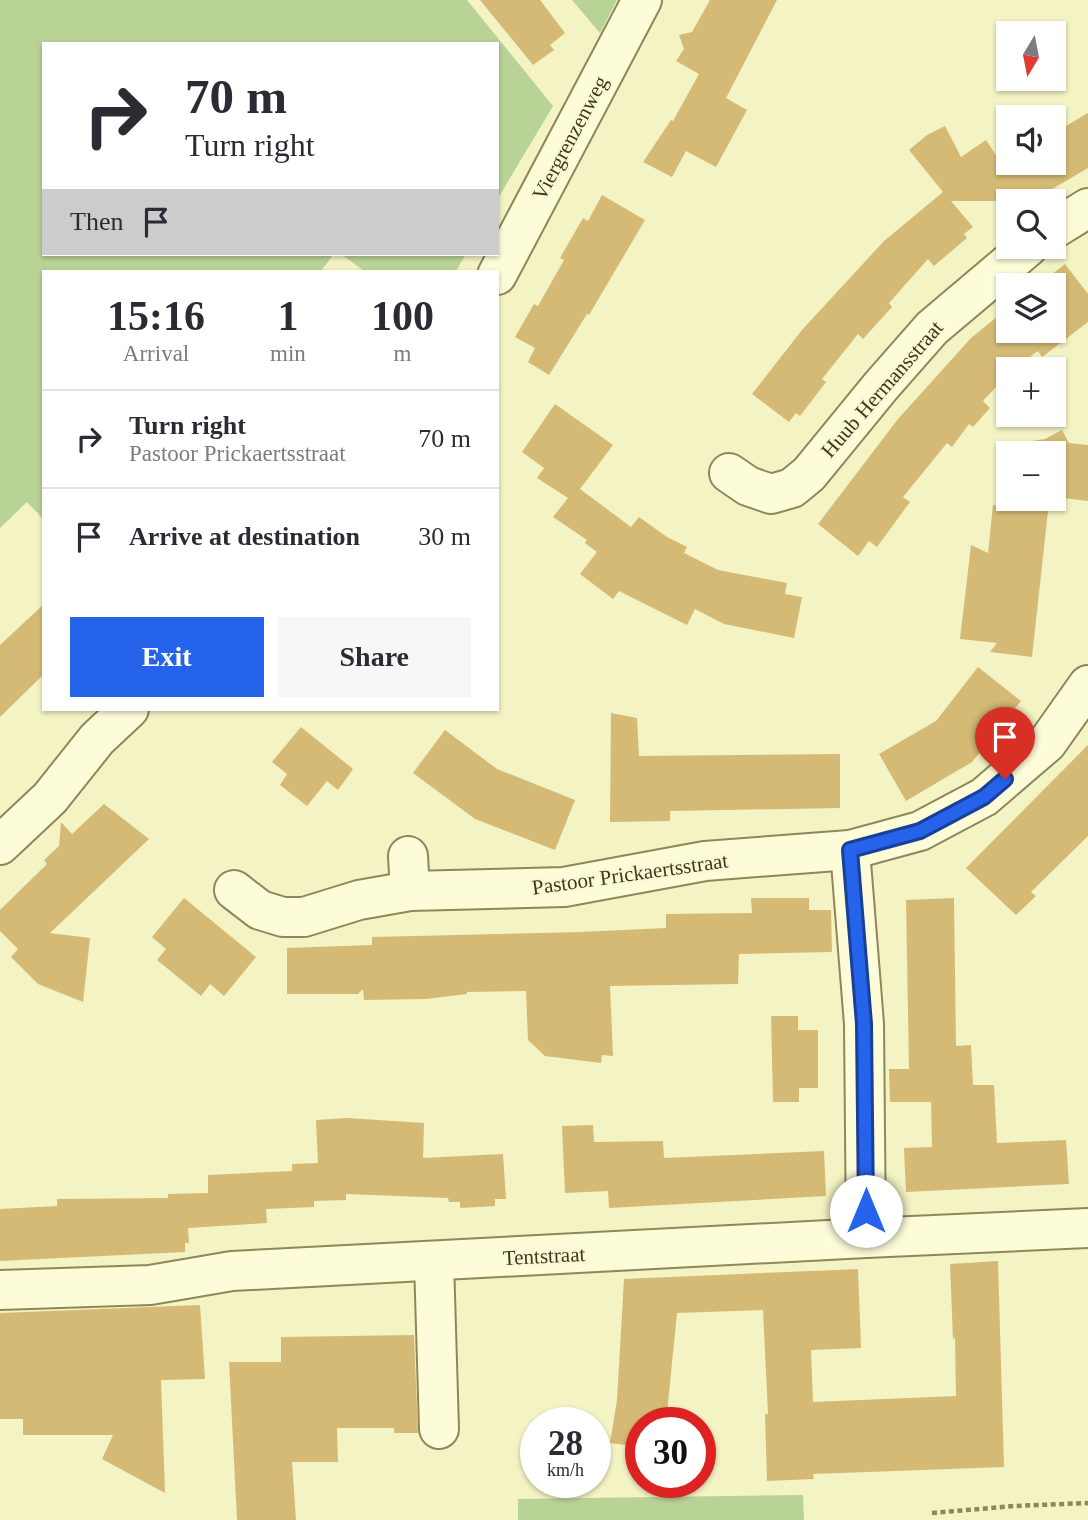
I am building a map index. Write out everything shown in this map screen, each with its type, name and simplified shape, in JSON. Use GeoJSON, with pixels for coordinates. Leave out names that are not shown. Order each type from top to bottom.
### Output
{"type":"FeatureCollection","features":[{"type":"Feature","properties":{"kind":"street","name":"Viergrenzenweg"},"geometry":{"type":"LineString","coordinates":[[499,271],[642,0]]}},
{"type":"Feature","properties":{"kind":"street"},"geometry":{"type":"LineString","coordinates":[[1066,222],[1088,208]]}},
{"type":"Feature","properties":{"kind":"street","name":"Huub Hermansstraat"},"geometry":{"type":"LineString","coordinates":[[729,473],[748,486],[771,494],[792,488],[809,474],[932,328],[1014,259]]}},
{"type":"Feature","properties":{"kind":"street","name":"Pastoor Prickaertsstraat"},"geometry":{"type":"LineString","coordinates":[[234,890],[260,910],[283,918],[304,917],[359,900],[409,874],[564,887],[705,862],[850,850],[920,831],[984,797],[1047,743],[1088,685]]}},
{"type":"Feature","properties":{"kind":"street"},"geometry":{"type":"LineString","coordinates":[[0,845],[50,798],[97,739],[127,711]]}},
{"type":"Feature","properties":{"kind":"street"},"geometry":{"type":"LineString","coordinates":[[850,850],[864,1024],[866,1238]]}},
{"type":"Feature","properties":{"kind":"street","name":"Tentstraat"},"geometry":{"type":"LineString","coordinates":[[0,1290],[150,1285],[232,1271],[1088,1228]]}},
{"type":"Feature","properties":{"kind":"street"},"geometry":{"type":"LineString","coordinates":[[434,1261],[439,1429]]}},
{"type":"Feature","properties":{"kind":"path"},"geometry":{"type":"LineString","coordinates":[[932,1513],[1088,1503]]}},
{"type":"Feature","properties":{"kind":"green space"},"geometry":{"type":"Polygon","coordinates":[[[0,0],[467,0],[553,106],[499,197],[499,42],[42,42],[42,256],[332,256],[322,270],[42,270],[42,518],[27,502],[0,528],[0,0]]]}},
{"type":"Feature","properties":{"kind":"green space"},"geometry":{"type":"Polygon","coordinates":[[[572,0],[617,0],[600,33],[572,0]]]}},
{"type":"Feature","properties":{"kind":"green space"},"geometry":{"type":"Polygon","coordinates":[[[344,256],[465,256],[457,270],[363,270],[344,256]]]}},
{"type":"Feature","properties":{"kind":"green space"},"geometry":{"type":"Polygon","coordinates":[[[803,1495],[804,1520],[518,1520],[518,1499],[803,1495]]]}},
{"type":"Feature","properties":{"kind":"building"},"geometry":{"type":"Polygon","coordinates":[[[480,0],[540,0],[565,33],[550,45],[554,50],[533,65],[480,0]]]}},
{"type":"Feature","properties":{"kind":"building"},"geometry":{"type":"Polygon","coordinates":[[[710,0],[777,0],[726,98],[747,110],[716,167],[686,151],[672,177],[643,162],[671,120],[673,121],[699,74],[676,61],[684,49],[679,35],[692,32],[710,0]]]}},
{"type":"Feature","properties":{"kind":"building"},"geometry":{"type":"Polygon","coordinates":[[[1088,113],[1088,168],[1052,189],[996,189],[996,201],[951,201],[973,227],[964,234],[967,238],[934,266],[928,259],[889,303],[892,307],[863,339],[858,334],[822,379],[826,382],[800,416],[796,413],[789,422],[752,394],[802,330],[884,241],[943,192],[909,150],[927,135],[945,126],[961,157],[986,140],[996,155],[996,175],[1066,175],[1066,126],[1088,113]]]}},
{"type":"Feature","properties":{"kind":"building"},"geometry":{"type":"Polygon","coordinates":[[[602,195],[645,220],[589,315],[587,314],[549,375],[528,362],[535,348],[515,337],[534,304],[538,306],[564,260],[560,258],[583,218],[588,221],[602,195]]]}},
{"type":"Feature","properties":{"kind":"building"},"geometry":{"type":"Polygon","coordinates":[[[1065,264],[1088,294],[1088,322],[1066,339],[1066,273],[1053,273],[1065,264]]]}},
{"type":"Feature","properties":{"kind":"building"},"geometry":{"type":"Polygon","coordinates":[[[996,318],[996,343],[1060,343],[1042,357],[1038,351],[1030,357],[996,357],[996,387],[983,401],[990,408],[973,427],[969,424],[952,447],[947,443],[903,497],[910,502],[877,547],[869,541],[858,556],[818,524],[898,419],[971,338],[996,318]]]}},
{"type":"Feature","properties":{"kind":"building"},"geometry":{"type":"Polygon","coordinates":[[[555,404],[613,445],[580,489],[631,527],[639,517],[667,537],[687,547],[684,553],[718,570],[787,583],[785,594],[802,597],[794,638],[724,624],[695,609],[687,625],[619,591],[613,599],[580,574],[597,552],[585,543],[587,540],[553,517],[568,498],[537,478],[544,468],[522,452],[555,404]]]}},
{"type":"Feature","properties":{"kind":"building"},"geometry":{"type":"Polygon","coordinates":[[[1062,430],[1069,443],[1088,445],[1088,501],[1066,498],[1066,441],[1033,441],[1045,439],[1062,430]]]}},
{"type":"Feature","properties":{"kind":"building"},"geometry":{"type":"Polygon","coordinates":[[[993,505],[996,505],[996,511],[1048,511],[1032,657],[990,652],[997,643],[960,639],[971,545],[988,553],[993,505]]]}},
{"type":"Feature","properties":{"kind":"building"},"geometry":{"type":"Polygon","coordinates":[[[42,606],[42,676],[0,717],[0,645],[42,606]]]}},
{"type":"Feature","properties":{"kind":"building"},"geometry":{"type":"Polygon","coordinates":[[[978,667],[1021,701],[972,762],[906,801],[879,754],[936,721],[978,667]]]}},
{"type":"Feature","properties":{"kind":"building"},"geometry":{"type":"Polygon","coordinates":[[[611,713],[637,718],[639,756],[840,754],[840,808],[670,811],[670,821],[610,822],[611,713]]]}},
{"type":"Feature","properties":{"kind":"building"},"geometry":{"type":"Polygon","coordinates":[[[301,727],[353,769],[338,790],[327,781],[307,806],[280,785],[287,774],[272,762],[301,727]]]}},
{"type":"Feature","properties":{"kind":"building"},"geometry":{"type":"Polygon","coordinates":[[[445,730],[497,769],[575,800],[555,850],[475,819],[413,773],[445,730]]]}},
{"type":"Feature","properties":{"kind":"building"},"geometry":{"type":"Polygon","coordinates":[[[1088,745],[1088,836],[1031,892],[1036,896],[1016,915],[966,868],[1088,745]]]}},
{"type":"Feature","properties":{"kind":"building"},"geometry":{"type":"Polygon","coordinates":[[[104,804],[149,839],[50,933],[90,938],[83,1002],[38,984],[11,957],[18,949],[0,931],[0,910],[47,864],[44,860],[59,846],[61,822],[72,834],[104,804]]]}},
{"type":"Feature","properties":{"kind":"building"},"geometry":{"type":"Polygon","coordinates":[[[184,898],[256,957],[224,996],[210,984],[201,996],[157,960],[166,949],[152,937],[184,898]]]}},
{"type":"Feature","properties":{"kind":"building"},"geometry":{"type":"Polygon","coordinates":[[[751,898],[809,898],[809,910],[831,910],[832,952],[739,954],[738,984],[610,986],[613,1056],[602,1055],[601,1063],[545,1056],[528,1040],[526,991],[467,992],[425,999],[364,1000],[363,989],[358,994],[287,994],[287,948],[372,945],[372,937],[666,928],[666,914],[752,913],[751,898]]]}},
{"type":"Feature","properties":{"kind":"building"},"geometry":{"type":"Polygon","coordinates":[[[954,898],[956,1046],[971,1045],[973,1085],[994,1085],[997,1143],[1066,1140],[1069,1184],[906,1192],[904,1148],[932,1147],[931,1102],[890,1102],[889,1069],[909,1069],[906,900],[954,898]]]}},
{"type":"Feature","properties":{"kind":"building"},"geometry":{"type":"Polygon","coordinates":[[[771,1016],[798,1016],[798,1030],[818,1030],[818,1088],[799,1088],[799,1102],[773,1102],[771,1016]]]}},
{"type":"Feature","properties":{"kind":"building"},"geometry":{"type":"Polygon","coordinates":[[[347,1118],[424,1123],[423,1158],[503,1154],[506,1199],[495,1199],[495,1206],[460,1208],[460,1202],[449,1202],[448,1198],[346,1194],[346,1200],[314,1201],[314,1207],[266,1209],[267,1223],[188,1228],[189,1243],[185,1243],[185,1252],[0,1261],[0,1209],[57,1206],[57,1199],[168,1198],[168,1194],[208,1193],[208,1175],[292,1171],[292,1164],[318,1163],[316,1120],[347,1118]]]}},
{"type":"Feature","properties":{"kind":"building"},"geometry":{"type":"Polygon","coordinates":[[[593,1125],[594,1142],[663,1141],[664,1158],[824,1151],[826,1196],[609,1208],[608,1191],[565,1193],[562,1126],[593,1125]]]}},
{"type":"Feature","properties":{"kind":"building"},"geometry":{"type":"Polygon","coordinates":[[[998,1261],[1004,1467],[813,1474],[814,1479],[767,1481],[765,1414],[768,1414],[763,1310],[677,1313],[668,1407],[625,1407],[625,1445],[611,1443],[617,1400],[624,1279],[858,1269],[861,1348],[811,1350],[813,1402],[956,1396],[950,1264],[998,1261]]]}},
{"type":"Feature","properties":{"kind":"building"},"geometry":{"type":"Polygon","coordinates":[[[200,1305],[205,1379],[161,1380],[165,1493],[102,1459],[113,1435],[23,1435],[23,1419],[0,1419],[0,1313],[200,1305]]]}},
{"type":"Feature","properties":{"kind":"building"},"geometry":{"type":"Polygon","coordinates":[[[414,1335],[418,1433],[394,1433],[394,1428],[337,1428],[338,1462],[292,1462],[296,1520],[237,1520],[229,1362],[281,1362],[281,1337],[414,1335]]]}},
{"type":"Feature","properties":{"kind":"route"},"geometry":{"type":"LineString","coordinates":[[866,1211],[864,1024],[850,850],[920,831],[984,797],[1005,779]]}}]}
